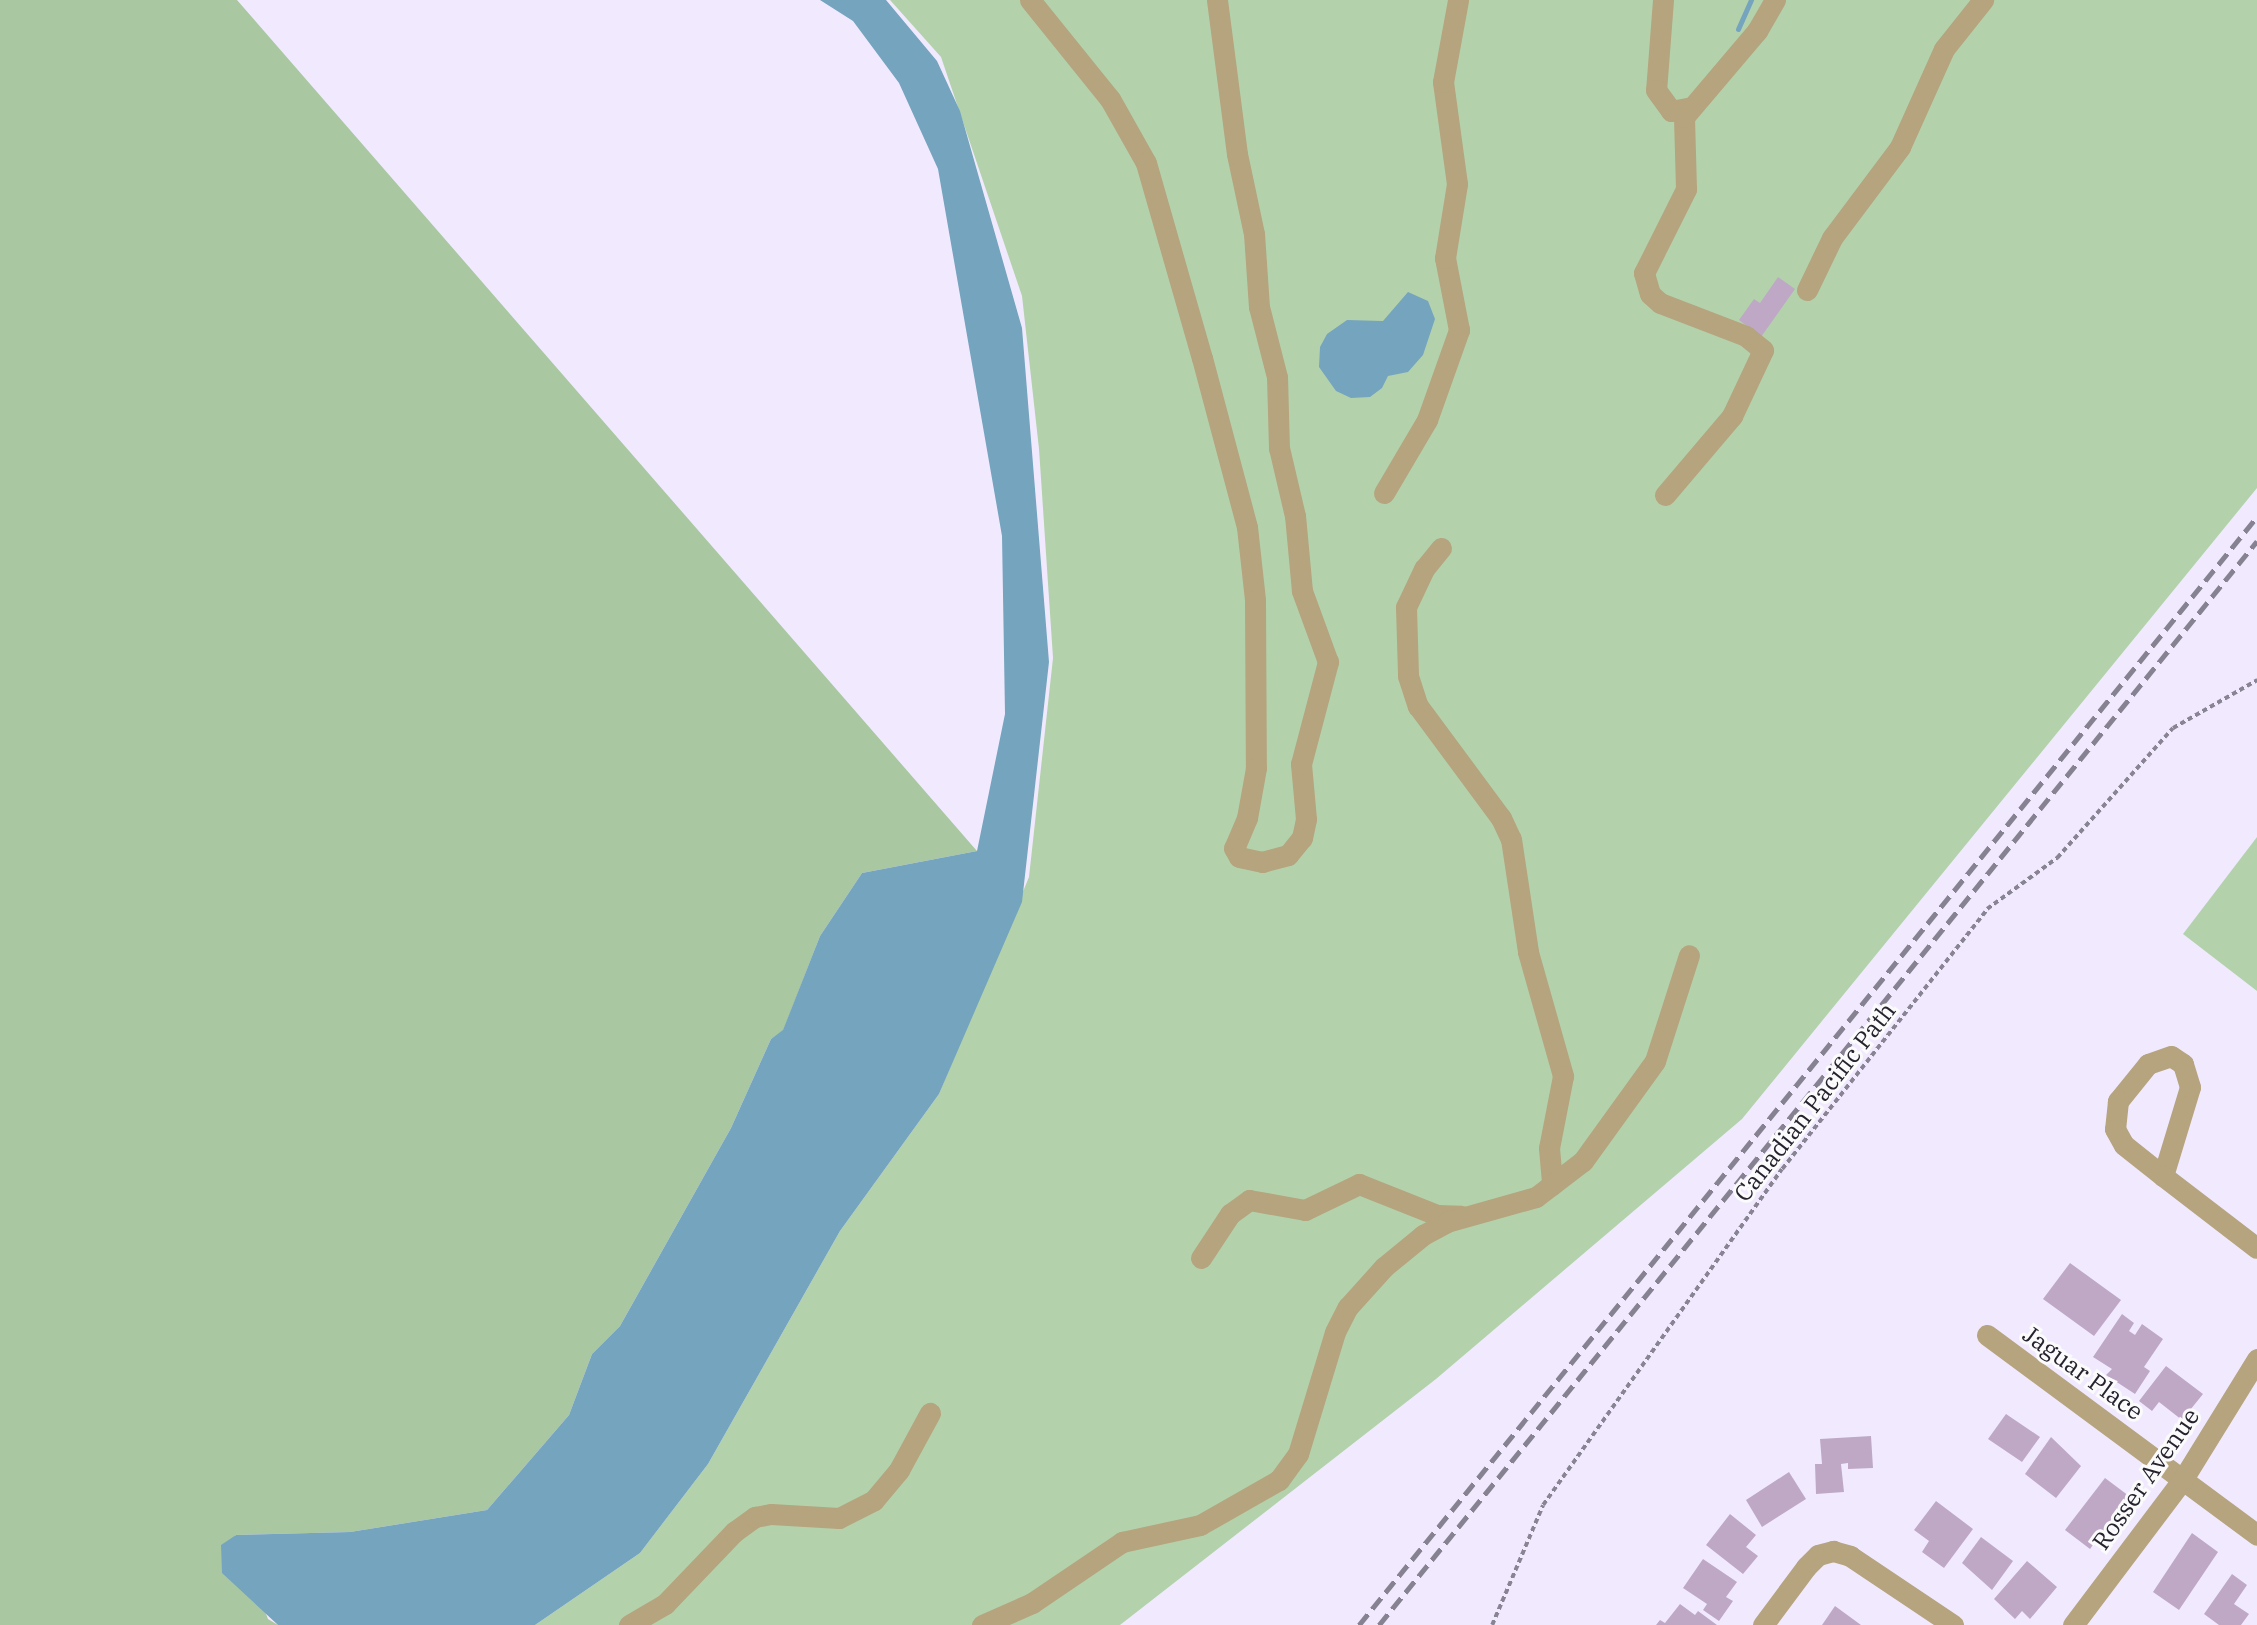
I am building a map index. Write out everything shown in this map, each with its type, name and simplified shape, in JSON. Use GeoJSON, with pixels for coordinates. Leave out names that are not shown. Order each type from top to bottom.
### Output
{"type":"FeatureCollection","features":[{"type":"Feature","properties":{"kind":"street"},"geometry":{"type":"LineString","coordinates":[[1030,0],[1110,99],[1146,163],[1206,371],[1247,527],[1255,600],[1256,768],[1247,818],[1234,848],[1239,857],[1262,862],[1288,855],[1302,838],[1306,819],[1301,764],[1328,662],[1300,581],[1295,516],[1279,448],[1277,377],[1259,307],[1254,234],[1237,155],[1217,0]]}},
{"type":"Feature","properties":{"kind":"street"},"geometry":{"type":"LineString","coordinates":[[1384,493],[1421,433],[1460,330],[1445,258],[1457,184],[1443,82],[1458,0]]}},
{"type":"Feature","properties":{"kind":"street"},"geometry":{"type":"LineString","coordinates":[[1662,0],[1656,90],[1671,111],[1691,107]]}},
{"type":"Feature","properties":{"kind":"street"},"geometry":{"type":"LineString","coordinates":[[1665,495],[1732,416],[1763,350],[1760,343],[1746,336],[1660,303],[1645,283],[1644,273],[1686,190],[1682,131],[1691,107],[1758,31],[1775,0]]}},
{"type":"Feature","properties":{"kind":"street"},"geometry":{"type":"LineString","coordinates":[[1807,290],[1832,238],[1900,147],[1944,49],[1983,0]]}},
{"type":"Feature","properties":{"kind":"street"},"geometry":{"type":"LineString","coordinates":[[1441,548],[1418,578],[1406,607],[1408,676],[1425,717],[1501,818],[1511,839],[1528,952],[1563,1076],[1549,1148],[1552,1185]]}},
{"type":"Feature","properties":{"kind":"street"},"geometry":{"type":"LineString","coordinates":[[982,1625],[1032,1603],[1122,1542],[1200,1525],[1279,1480],[1298,1454],[1335,1332],[1348,1307],[1384,1267],[1423,1235],[1447,1222],[1514,1206],[1552,1185],[1583,1161],[1655,1061],[1689,955]]}},
{"type":"Feature","properties":{"kind":"street"},"geometry":{"type":"LineString","coordinates":[[2163,1176],[2190,1087],[2183,1064],[2171,1056],[2148,1064],[2118,1101],[2115,1129],[2124,1145],[2163,1176],[2257,1248]]}},
{"type":"Feature","properties":{"kind":"street"},"geometry":{"type":"LineString","coordinates":[[1201,1258],[1230,1214],[1249,1200],[1305,1210],[1359,1184],[1437,1215],[1473,1215]]}},
{"type":"Feature","properties":{"kind":"street","name":"Jaguar Place"},"geometry":{"type":"LineString","coordinates":[[1987,1335],[2257,1535]]}},
{"type":"Feature","properties":{"kind":"street","name":"Rosser Avenue"},"geometry":{"type":"LineString","coordinates":[[2073,1625],[2183,1479],[2257,1359]]}},
{"type":"Feature","properties":{"kind":"street"},"geometry":{"type":"LineString","coordinates":[[629,1625],[665,1604],[734,1532],[755,1517],[771,1514],[839,1518],[874,1500],[899,1470],[930,1413]]}},
{"type":"Feature","properties":{"kind":"street"},"geometry":{"type":"LineString","coordinates":[[1763,1625],[1806,1567],[1818,1555],[1833,1551],[1850,1556],[1953,1625]]}},
{"type":"Feature","properties":{"kind":"path","name":"Canadian Pacific Path"},"geometry":{"type":"LineString","coordinates":[[1492,1625],[1543,1505],[1782,1169],[1987,909],[2057,859],[2173,728],[2257,680]]}},
{"type":"Feature","properties":{"kind":"green space"},"geometry":{"type":"Polygon","coordinates":[[[0,0],[237,0],[977,851],[862,873],[820,936],[783,1031],[771,1039],[731,1128],[620,1326],[592,1354],[569,1415],[487,1510],[350,1532],[235,1535],[268,1619],[278,1625],[0,1625],[0,0]]]}},
{"type":"Feature","properties":{"kind":"green space"},"geometry":{"type":"Polygon","coordinates":[[[890,0],[2257,0],[2257,488],[1742,1119],[1436,1379],[1120,1625],[535,1625],[640,1553],[708,1464],[840,1231],[939,1094],[1029,877],[1053,658],[1039,449],[1022,296],[941,57],[890,0]]]}},
{"type":"Feature","properties":{"kind":"green space"},"geometry":{"type":"Polygon","coordinates":[[[2257,837],[2257,991],[2183,934],[2257,837]]]}},
{"type":"Feature","properties":{"kind":"water"},"geometry":{"type":"Polygon","coordinates":[[[820,0],[886,0],[937,61],[960,111],[1022,328],[1049,662],[1022,902],[939,1094],[840,1231],[708,1464],[640,1553],[535,1625],[278,1625],[222,1573],[221,1545],[236,1535],[350,1532],[487,1510],[569,1415],[592,1354],[620,1326],[731,1128],[771,1039],[783,1030],[820,936],[862,873],[977,851],[1005,714],[1002,536],[938,169],[899,83],[853,21],[820,0]]]}},
{"type":"Feature","properties":{"kind":"water"},"geometry":{"type":"Polygon","coordinates":[[[1408,292],[1428,301],[1435,319],[1423,355],[1408,372],[1388,376],[1382,388],[1370,397],[1351,398],[1336,391],[1319,367],[1320,347],[1327,334],[1347,320],[1383,321],[1408,292]]]}},
{"type":"Feature","properties":{"kind":"building"},"geometry":{"type":"Polygon","coordinates":[[[1778,277],[1795,289],[1761,337],[1739,320],[1754,299],[1760,303],[1778,277]]]}},
{"type":"Feature","properties":{"kind":"building"},"geometry":{"type":"Polygon","coordinates":[[[2070,1263],[2121,1300],[2094,1336],[2043,1299],[2070,1263]]]}},
{"type":"Feature","properties":{"kind":"building"},"geometry":{"type":"Polygon","coordinates":[[[2122,1314],[2134,1323],[2129,1331],[2135,1335],[2142,1324],[2163,1339],[2144,1367],[2150,1371],[2135,1394],[2106,1375],[2112,1369],[2093,1357],[2122,1314]]]}},
{"type":"Feature","properties":{"kind":"building"},"geometry":{"type":"Polygon","coordinates":[[[2166,1366],[2203,1394],[2182,1420],[2159,1402],[2152,1411],[2139,1401],[2166,1366]]]}},
{"type":"Feature","properties":{"kind":"building"},"geometry":{"type":"Polygon","coordinates":[[[2006,1414],[2040,1437],[2022,1462],[1988,1439],[2006,1414]]]}},
{"type":"Feature","properties":{"kind":"building"},"geometry":{"type":"Polygon","coordinates":[[[1871,1436],[1873,1468],[1848,1469],[1848,1463],[1841,1464],[1844,1492],[1816,1494],[1815,1464],[1822,1464],[1820,1439],[1871,1436]]]}},
{"type":"Feature","properties":{"kind":"building"},"geometry":{"type":"Polygon","coordinates":[[[2051,1437],[2081,1466],[2056,1498],[2025,1474],[2051,1437]]]}},
{"type":"Feature","properties":{"kind":"building"},"geometry":{"type":"Polygon","coordinates":[[[1789,1472],[1806,1499],[1762,1527],[1746,1500],[1789,1472]]]}},
{"type":"Feature","properties":{"kind":"building"},"geometry":{"type":"Polygon","coordinates":[[[2105,1478],[2129,1496],[2090,1549],[2065,1530],[2105,1478]]]}},
{"type":"Feature","properties":{"kind":"building"},"geometry":{"type":"Polygon","coordinates":[[[1936,1501],[1973,1529],[1944,1568],[1922,1552],[1929,1541],[1914,1530],[1936,1501]]]}},
{"type":"Feature","properties":{"kind":"building"},"geometry":{"type":"Polygon","coordinates":[[[1730,1514],[1756,1535],[1746,1547],[1758,1556],[1743,1574],[1706,1545],[1730,1514]]]}},
{"type":"Feature","properties":{"kind":"building"},"geometry":{"type":"Polygon","coordinates":[[[2192,1533],[2218,1552],[2179,1610],[2153,1592],[2192,1533]]]}},
{"type":"Feature","properties":{"kind":"building"},"geometry":{"type":"Polygon","coordinates":[[[1981,1537],[2013,1561],[1992,1590],[1962,1563],[1981,1537]]]}},
{"type":"Feature","properties":{"kind":"building"},"geometry":{"type":"Polygon","coordinates":[[[1703,1559],[1737,1582],[1726,1597],[1733,1601],[1719,1621],[1703,1610],[1707,1604],[1683,1588],[1703,1559]]]}},
{"type":"Feature","properties":{"kind":"building"},"geometry":{"type":"Polygon","coordinates":[[[2027,1561],[2057,1587],[2030,1619],[2022,1611],[2015,1619],[1994,1599],[2027,1561]]]}},
{"type":"Feature","properties":{"kind":"building"},"geometry":{"type":"Polygon","coordinates":[[[2232,1574],[2247,1585],[2234,1604],[2249,1614],[2241,1625],[2219,1625],[2204,1614],[2232,1574]]]}},
{"type":"Feature","properties":{"kind":"building"},"geometry":{"type":"Polygon","coordinates":[[[1680,1604],[1695,1615],[1698,1611],[1717,1625],[1656,1625],[1660,1620],[1665,1623],[1680,1604]]]}},
{"type":"Feature","properties":{"kind":"building"},"geometry":{"type":"Polygon","coordinates":[[[1835,1606],[1861,1625],[1822,1625],[1835,1606]]]}},
{"type":"Feature","properties":{"kind":"waterway"},"geometry":{"type":"LineString","coordinates":[[1738,29],[1751,0]]}},
{"type":"Feature","properties":{"kind":"railway"},"geometry":{"type":"LineString","coordinates":[[1359,1625],[2257,517]]}},
{"type":"Feature","properties":{"kind":"railway"},"geometry":{"type":"LineString","coordinates":[[1379,1625],[2257,541]]}}]}
